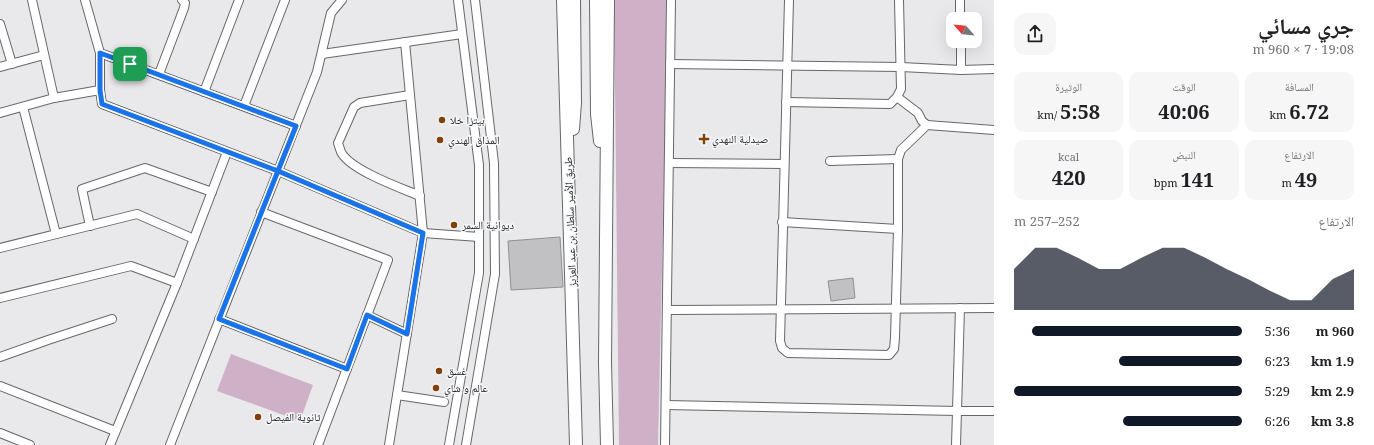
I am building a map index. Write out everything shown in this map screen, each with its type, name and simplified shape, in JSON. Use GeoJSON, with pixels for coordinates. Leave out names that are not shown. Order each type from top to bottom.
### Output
{"type":"FeatureCollection","features":[{"type":"Feature","properties":{"kind":"highway","name":"طريق الأمير سلطان بن عبد العزيز"},"geometry":{"type":"LineString","coordinates":[[562,0],[576,445]]}},
{"type":"Feature","properties":{"kind":"highway"},"geometry":{"type":"LineString","coordinates":[[569,191],[575,102],[574,0]]}},
{"type":"Feature","properties":{"kind":"highway"},"geometry":{"type":"LineString","coordinates":[[596,0],[597,114],[606,200]]}},
{"type":"Feature","properties":{"kind":"highway"},"geometry":{"type":"LineString","coordinates":[[607,445],[605,363],[608,0]]}},
{"type":"Feature","properties":{"kind":"street"},"geometry":{"type":"LineString","coordinates":[[32,0],[54,98]]}},
{"type":"Feature","properties":{"kind":"street"},"geometry":{"type":"LineString","coordinates":[[85,0],[100,53],[100,90],[102,104],[278,171],[423,233],[479,237]]}},
{"type":"Feature","properties":{"kind":"street"},"geometry":{"type":"LineString","coordinates":[[159,74],[184,8],[185,3],[182,0]]}},
{"type":"Feature","properties":{"kind":"street"},"geometry":{"type":"LineString","coordinates":[[204,92],[239,0]]}},
{"type":"Feature","properties":{"kind":"street"},"geometry":{"type":"LineString","coordinates":[[244,106],[285,0]]}},
{"type":"Feature","properties":{"kind":"street"},"geometry":{"type":"LineString","coordinates":[[170,445],[317,72],[332,13],[342,0]]}},
{"type":"Feature","properties":{"kind":"street"},"geometry":{"type":"LineString","coordinates":[[448,445],[479,273],[479,165],[458,0]]}},
{"type":"Feature","properties":{"kind":"street"},"geometry":{"type":"LineString","coordinates":[[466,445],[495,274],[494,164],[474,0]]}},
{"type":"Feature","properties":{"kind":"street"},"geometry":{"type":"LineString","coordinates":[[665,445],[671,0]]}},
{"type":"Feature","properties":{"kind":"street"},"geometry":{"type":"LineString","coordinates":[[789,0],[780,309],[780,341],[782,348],[788,353],[889,355],[894,349],[898,229],[898,159],[901,150],[927,125]]}},
{"type":"Feature","properties":{"kind":"street"},"geometry":{"type":"LineString","coordinates":[[786,102],[890,104],[897,97],[901,89],[899,0]]}},
{"type":"Feature","properties":{"kind":"street"},"geometry":{"type":"LineString","coordinates":[[960,0],[960,12]]}},
{"type":"Feature","properties":{"kind":"street"},"geometry":{"type":"LineString","coordinates":[[0,24],[12,64]]}},
{"type":"Feature","properties":{"kind":"street"},"geometry":{"type":"LineString","coordinates":[[322,54],[462,34]]}},
{"type":"Feature","properties":{"kind":"street"},"geometry":{"type":"LineString","coordinates":[[389,445],[423,233],[404,42]]}},
{"type":"Feature","properties":{"kind":"street"},"geometry":{"type":"LineString","coordinates":[[960,48],[961,70]]}},
{"type":"Feature","properties":{"kind":"street"},"geometry":{"type":"LineString","coordinates":[[100,53],[296,126]]}},
{"type":"Feature","properties":{"kind":"street"},"geometry":{"type":"LineString","coordinates":[[0,67],[44,55]]}},
{"type":"Feature","properties":{"kind":"street"},"geometry":{"type":"LineString","coordinates":[[670,64],[901,67],[961,70],[994,69]]}},
{"type":"Feature","properties":{"kind":"street"},"geometry":{"type":"LineString","coordinates":[[0,114],[54,98],[100,90]]}},
{"type":"Feature","properties":{"kind":"street"},"geometry":{"type":"LineString","coordinates":[[410,95],[360,103],[354,107],[338,143],[342,153],[356,167],[420,196]]}},
{"type":"Feature","properties":{"kind":"street"},"geometry":{"type":"LineString","coordinates":[[897,97],[918,113],[922,121],[927,125],[994,130]]}},
{"type":"Feature","properties":{"kind":"street"},"geometry":{"type":"LineString","coordinates":[[23,107],[56,234]]}},
{"type":"Feature","properties":{"kind":"street"},"geometry":{"type":"LineString","coordinates":[[110,445],[177,283],[227,152]]}},
{"type":"Feature","properties":{"kind":"street"},"geometry":{"type":"LineString","coordinates":[[830,161],[898,159]]}},
{"type":"Feature","properties":{"kind":"street"},"geometry":{"type":"LineString","coordinates":[[669,163],[784,164]]}},
{"type":"Feature","properties":{"kind":"street"},"geometry":{"type":"LineString","coordinates":[[90,226],[82,189],[144,168],[212,192]]}},
{"type":"Feature","properties":{"kind":"street"},"geometry":{"type":"LineString","coordinates":[[262,212],[388,260],[318,445]]}},
{"type":"Feature","properties":{"kind":"street"},"geometry":{"type":"LineString","coordinates":[[0,248],[137,214],[194,239]]}},
{"type":"Feature","properties":{"kind":"street"},"geometry":{"type":"LineString","coordinates":[[782,222],[898,229]]}},
{"type":"Feature","properties":{"kind":"street"},"geometry":{"type":"LineString","coordinates":[[0,298],[131,266],[177,283]]}},
{"type":"Feature","properties":{"kind":"street"},"geometry":{"type":"LineString","coordinates":[[956,445],[960,308]]}},
{"type":"Feature","properties":{"kind":"street"},"geometry":{"type":"LineString","coordinates":[[667,310],[994,308]]}},
{"type":"Feature","properties":{"kind":"street"},"geometry":{"type":"LineString","coordinates":[[367,315],[407,334]]}},
{"type":"Feature","properties":{"kind":"street"},"geometry":{"type":"LineString","coordinates":[[219,319],[347,369]]}},
{"type":"Feature","properties":{"kind":"street"},"geometry":{"type":"LineString","coordinates":[[0,357],[112,320]]}},
{"type":"Feature","properties":{"kind":"street"},"geometry":{"type":"LineString","coordinates":[[0,386],[115,431]]}},
{"type":"Feature","properties":{"kind":"street"},"geometry":{"type":"LineString","coordinates":[[397,395],[444,402]]}},
{"type":"Feature","properties":{"kind":"street"},"geometry":{"type":"LineString","coordinates":[[666,405],[994,411]]}},
{"type":"Feature","properties":{"kind":"street"},"geometry":{"type":"LineString","coordinates":[[0,433],[25,444]]}},
{"type":"Feature","properties":{"kind":"shaded area"},"geometry":{"type":"Polygon","coordinates":[[[614,0],[668,0],[658,445],[619,445],[614,0]]]}},
{"type":"Feature","properties":{"kind":"shaded area"},"geometry":{"type":"Polygon","coordinates":[[[231,354],[313,385],[300,421],[217,391],[231,354]]]}},
{"type":"Feature","properties":{"kind":"building"},"geometry":{"type":"Polygon","coordinates":[[[560,237],[563,287],[511,290],[508,241],[560,237]]]}},
{"type":"Feature","properties":{"kind":"building"},"geometry":{"type":"Polygon","coordinates":[[[853,278],[855,298],[831,301],[828,281],[853,278]]]}},
{"type":"Feature","properties":{"kind":"place","name":"بيتزا خلا"},"geometry":{"type":"Point","coordinates":[442,120]}},
{"type":"Feature","properties":{"kind":"place","name":"صيدلية النهدي"},"geometry":{"type":"Point","coordinates":[704,139]}},
{"type":"Feature","properties":{"kind":"place","name":"المذاق الهندي"},"geometry":{"type":"Point","coordinates":[440,140]}},
{"type":"Feature","properties":{"kind":"place","name":"ديوانية السمر"},"geometry":{"type":"Point","coordinates":[454,225]}},
{"type":"Feature","properties":{"kind":"place","name":"غسق"},"geometry":{"type":"Point","coordinates":[439,371]}},
{"type":"Feature","properties":{"kind":"place","name":"عالم و شاي"},"geometry":{"type":"Point","coordinates":[436,388]}},
{"type":"Feature","properties":{"kind":"place","name":"ثانوية الفيصل"},"geometry":{"type":"Point","coordinates":[258,417]}},
{"type":"Feature","properties":{"kind":"route"},"geometry":{"type":"LineString","coordinates":[[130,64],[100,53],[100,90],[102,104],[278,171],[423,233],[407,334],[367,315],[347,369],[219,319],[262,212],[278,171],[296,126],[130,64]]}}]}
